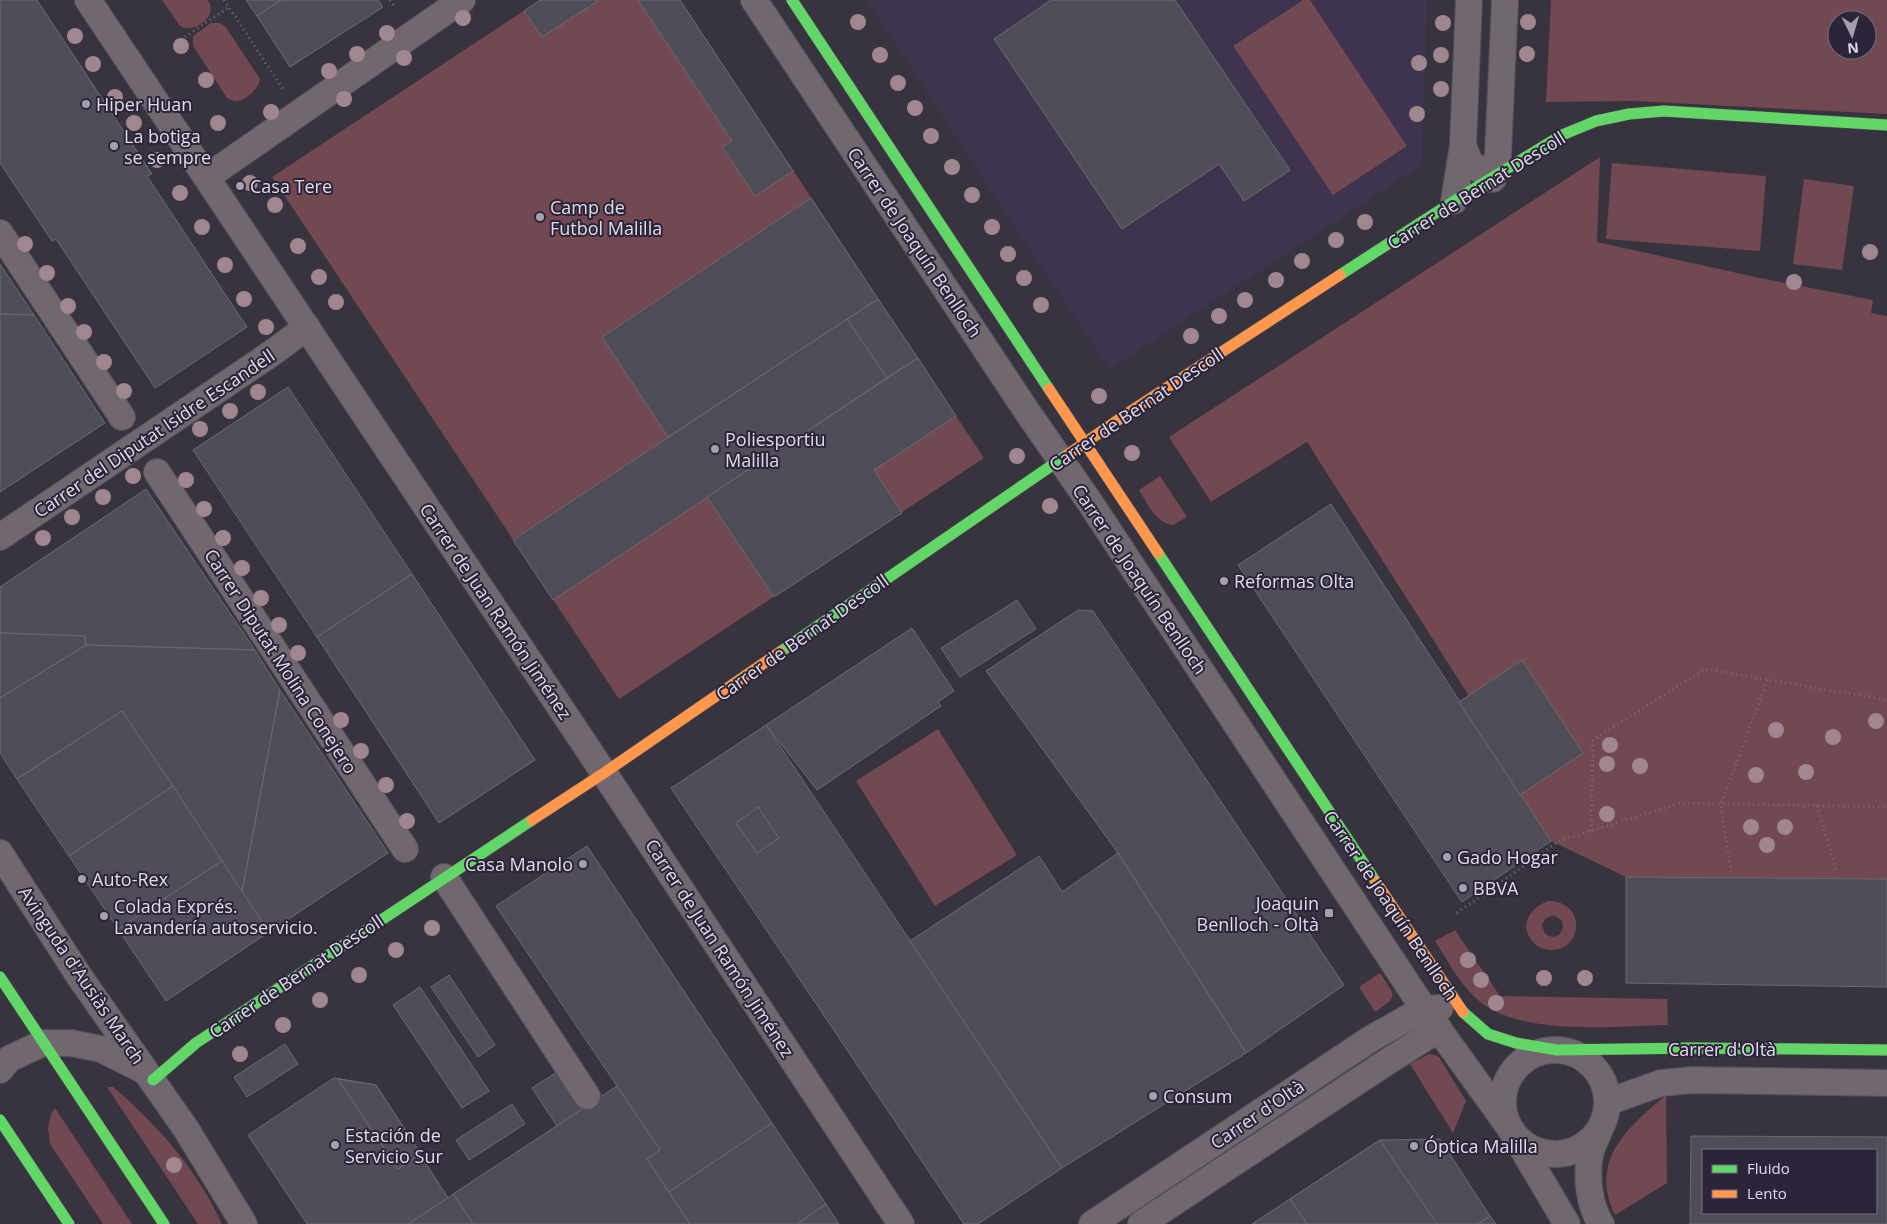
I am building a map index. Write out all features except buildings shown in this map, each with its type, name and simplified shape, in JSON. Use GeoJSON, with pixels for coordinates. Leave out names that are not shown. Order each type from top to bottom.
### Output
{"type":"FeatureCollection","features":[{"type":"Feature","properties":{"kind":"street","name":"Carrer de Juan Ramón Jiménez"},"geometry":{"type":"LineString","coordinates":[[88,0],[604,773],[901,1224]]}},
{"type":"Feature","properties":{"kind":"street"},"geometry":{"type":"LineString","coordinates":[[207,177],[462,0]]}},
{"type":"Feature","properties":{"kind":"street","name":"Carrer de Joaquín Benlloch"},"geometry":{"type":"LineString","coordinates":[[754,0],[1424,1009],[1512,1131],[1567,1224]]}},
{"type":"Feature","properties":{"kind":"street","name":"Carrer de Joaquín Benlloch"},"geometry":{"type":"LineString","coordinates":[[792,0],[1460,1009],[1488,1034],[1516,1043],[1557,1050]]}},
{"type":"Feature","properties":{"kind":"street"},"geometry":{"type":"LineString","coordinates":[[1454,201],[1464,145],[1469,0]]}},
{"type":"Feature","properties":{"kind":"street"},"geometry":{"type":"LineString","coordinates":[[1464,145],[1470,163],[1493,179],[1498,154],[1504,0]]}},
{"type":"Feature","properties":{"kind":"street","name":"Carrer de Bernat Descoll"},"geometry":{"type":"LineString","coordinates":[[150,1076],[196,1043],[444,877],[604,773],[1134,409],[1454,201],[1493,179],[1562,135],[1596,121],[1629,114],[1664,112],[1887,125]]}},
{"type":"Feature","properties":{"kind":"street"},"geometry":{"type":"LineString","coordinates":[[0,233],[122,418]]}},
{"type":"Feature","properties":{"kind":"street","name":"Carrer del Diputat Isidre Escandell"},"geometry":{"type":"LineString","coordinates":[[0,537],[272,353],[307,327]]}},
{"type":"Feature","properties":{"kind":"street","name":"Carrer Diputat Molina Conejero"},"geometry":{"type":"LineString","coordinates":[[157,472],[406,849]]}},
{"type":"Feature","properties":{"kind":"street","name":"Avinguda d'Ausiàs March"},"geometry":{"type":"LineString","coordinates":[[0,852],[79,976],[186,1129],[244,1224]]}},
{"type":"Feature","properties":{"kind":"street"},"geometry":{"type":"LineString","coordinates":[[444,877],[587,1096]]}},
{"type":"Feature","properties":{"kind":"street"},"geometry":{"type":"LineString","coordinates":[[0,977],[164,1224]]}},
{"type":"Feature","properties":{"kind":"street","name":"Carrer de Joaquín Benlloch"},"geometry":{"type":"LineString","coordinates":[[1424,1009],[1460,1009]]}},
{"type":"Feature","properties":{"kind":"street","name":"Carrer d'Oltà"},"geometry":{"type":"LineString","coordinates":[[1092,1224],[1372,1038],[1424,1009]]}},
{"type":"Feature","properties":{"kind":"street","name":"Carrer d'Oltà"},"geometry":{"type":"LineString","coordinates":[[1141,1224],[1439,1029]]}},
{"type":"Feature","properties":{"kind":"street","name":"Avinguda d'Ausiàs March"},"geometry":{"type":"LineString","coordinates":[[0,1070],[9,1060],[43,1043],[71,1043],[101,1049],[150,1076]]}},
{"type":"Feature","properties":{"kind":"street","name":"Carrer d'Oltà"},"geometry":{"type":"LineString","coordinates":[[1557,1050],[1694,1048],[1887,1050]]}},
{"type":"Feature","properties":{"kind":"street"},"geometry":{"type":"LineString","coordinates":[[1600,1129],[1592,1139],[1573,1151],[1554,1154],[1533,1149],[1520,1141],[1512,1131],[1505,1115],[1503,1102],[1508,1080],[1519,1064],[1530,1056],[1543,1051],[1557,1050],[1580,1056],[1599,1073],[1606,1088],[1608,1102],[1600,1129],[1590,1154],[1588,1170],[1589,1193],[1601,1224]]}},
{"type":"Feature","properties":{"kind":"street","name":"Carrer d'Oltà"},"geometry":{"type":"LineString","coordinates":[[1608,1102],[1661,1083],[1694,1080],[1887,1083]]}},
{"type":"Feature","properties":{"kind":"street"},"geometry":{"type":"LineString","coordinates":[[0,1120],[69,1224]]}},
{"type":"Feature","properties":{"kind":"path"},"geometry":{"type":"LineString","coordinates":[[224,0],[298,113]]}},
{"type":"Feature","properties":{"kind":"path"},"geometry":{"type":"LineString","coordinates":[[185,37],[229,7]]}},
{"type":"Feature","properties":{"kind":"path"},"geometry":{"type":"LineString","coordinates":[[1591,831],[1593,740],[1704,669],[1887,700]]}},
{"type":"Feature","properties":{"kind":"path"},"geometry":{"type":"LineString","coordinates":[[1730,872],[1721,804],[1768,679]]}},
{"type":"Feature","properties":{"kind":"path"},"geometry":{"type":"LineString","coordinates":[[1457,913],[1559,841],[1680,804],[1887,807]]}},
{"type":"Feature","properties":{"kind":"path"},"geometry":{"type":"LineString","coordinates":[[1817,806],[1837,873]]}},
{"type":"Feature","properties":{"kind":"shaded area"},"geometry":{"type":"Polygon","coordinates":[[[162,0],[208,0],[210,13],[203,23],[191,28],[185,28],[180,26],[162,0]]]}},
{"type":"Feature","properties":{"kind":"shaded area"},"geometry":{"type":"Polygon","coordinates":[[[540,0],[680,0],[984,458],[619,699],[272,177],[540,0]]]}},
{"type":"Feature","properties":{"kind":"shaded area"},"geometry":{"type":"Polygon","coordinates":[[[866,0],[1427,0],[1422,165],[1109,370],[866,0]]]}},
{"type":"Feature","properties":{"kind":"shaded area"},"geometry":{"type":"Polygon","coordinates":[[[1303,0],[1310,0],[1407,146],[1333,195],[1233,46],[1303,0]]]}},
{"type":"Feature","properties":{"kind":"shaded area"},"geometry":{"type":"Polygon","coordinates":[[[1551,0],[1887,0],[1887,114],[1634,101],[1546,102],[1551,0]]]}},
{"type":"Feature","properties":{"kind":"shaded area"},"geometry":{"type":"Polygon","coordinates":[[[211,23],[220,23],[225,26],[260,79],[254,90],[240,101],[227,98],[193,46],[193,36],[211,23]]]}},
{"type":"Feature","properties":{"kind":"shaded area"},"geometry":{"type":"Polygon","coordinates":[[[1600,157],[1597,242],[1760,278],[1873,300],[1871,313],[1887,316],[1887,879],[1626,877],[1551,841],[1520,795],[1469,696],[1307,442],[1211,502],[1169,437],[1600,157]]]}},
{"type":"Feature","properties":{"kind":"shaded area"},"geometry":{"type":"Polygon","coordinates":[[[1612,163],[1766,176],[1760,251],[1606,239],[1612,163]]]}},
{"type":"Feature","properties":{"kind":"shaded area"},"geometry":{"type":"Polygon","coordinates":[[[1804,179],[1854,186],[1842,270],[1793,264],[1804,179]]]}},
{"type":"Feature","properties":{"kind":"shaded area"},"geometry":{"type":"Polygon","coordinates":[[[1160,476],[1187,517],[1173,525],[1161,521],[1157,517],[1139,490],[1160,476]]]}},
{"type":"Feature","properties":{"kind":"shaded area"},"geometry":{"type":"Polygon","coordinates":[[[938,729],[1017,855],[935,906],[856,781],[938,729]]]}},
{"type":"Feature","properties":{"kind":"shaded area"},"geometry":{"type":"Polygon","coordinates":[[[1548,901],[1561,903],[1575,917],[1575,934],[1570,942],[1562,948],[1547,950],[1536,945],[1529,937],[1526,924],[1528,918],[1541,904],[1548,901]],[[1554,915],[1545,919],[1542,925],[1545,934],[1552,937],[1559,935],[1563,928],[1562,921],[1554,915]]]}},
{"type":"Feature","properties":{"kind":"shaded area"},"geometry":{"type":"Polygon","coordinates":[[[1455,930],[1500,996],[1667,999],[1668,1025],[1568,1027],[1518,1020],[1496,1012],[1472,994],[1435,941],[1455,930]]]}},
{"type":"Feature","properties":{"kind":"shaded area"},"geometry":{"type":"Polygon","coordinates":[[[1380,973],[1392,992],[1392,996],[1388,1003],[1375,1012],[1359,987],[1380,973]]]}},
{"type":"Feature","properties":{"kind":"shaded area"},"geometry":{"type":"Polygon","coordinates":[[[1429,1054],[1439,1057],[1466,1101],[1453,1133],[1410,1064],[1429,1054]]]}},
{"type":"Feature","properties":{"kind":"shaded area"},"geometry":{"type":"Polygon","coordinates":[[[107,1087],[113,1087],[161,1133],[189,1167],[222,1224],[198,1224],[107,1087]]]}},
{"type":"Feature","properties":{"kind":"shaded area"},"geometry":{"type":"Polygon","coordinates":[[[1666,1095],[1667,1183],[1615,1215],[1608,1195],[1607,1178],[1609,1162],[1616,1147],[1626,1133],[1666,1095]]]}},
{"type":"Feature","properties":{"kind":"shaded area"},"geometry":{"type":"Polygon","coordinates":[[[55,1108],[132,1224],[103,1224],[50,1144],[48,1128],[51,1114],[55,1108]]]}},
{"type":"Feature","properties":{"kind":"traffic: fast"},"geometry":{"type":"LineString","coordinates":[[792,0],[1049,389]]}},
{"type":"Feature","properties":{"kind":"traffic: fast"},"geometry":{"type":"LineString","coordinates":[[1340,275],[1454,201],[1562,135],[1596,121],[1629,114],[1664,111],[1887,125]]}},
{"type":"Feature","properties":{"kind":"traffic: fast"},"geometry":{"type":"LineString","coordinates":[[780,652],[1067,455]]}},
{"type":"Feature","properties":{"kind":"traffic: fast"},"geometry":{"type":"LineString","coordinates":[[1158,553],[1376,882]]}},
{"type":"Feature","properties":{"kind":"traffic: fast"},"geometry":{"type":"LineString","coordinates":[[153,1080],[196,1043],[532,820]]}},
{"type":"Feature","properties":{"kind":"traffic: fast"},"geometry":{"type":"LineString","coordinates":[[0,977],[164,1224]]}},
{"type":"Feature","properties":{"kind":"traffic: fast"},"geometry":{"type":"LineString","coordinates":[[1463,1012],[1488,1034],[1516,1043],[1557,1050],[1694,1048],[1887,1050]]}},
{"type":"Feature","properties":{"kind":"traffic: fast"},"geometry":{"type":"LineString","coordinates":[[0,1120],[69,1224]]}},
{"type":"Feature","properties":{"kind":"traffic: slow"},"geometry":{"type":"LineString","coordinates":[[1067,455],[1134,409],[1340,275]]}},
{"type":"Feature","properties":{"kind":"traffic: slow"},"geometry":{"type":"LineString","coordinates":[[1049,389],[1158,553]]}},
{"type":"Feature","properties":{"kind":"traffic: slow"},"geometry":{"type":"LineString","coordinates":[[532,820],[780,652]]}},
{"type":"Feature","properties":{"kind":"traffic: slow"},"geometry":{"type":"LineString","coordinates":[[1376,882],[1463,1012]]}},
{"type":"Feature","properties":{"kind":"place","name":"Hiper Huan"},"geometry":{"type":"Point","coordinates":[86,104]}},
{"type":"Feature","properties":{"kind":"place","name":"La botiga se sempre"},"geometry":{"type":"Point","coordinates":[114,146]}},
{"type":"Feature","properties":{"kind":"place","name":"Casa Tere"},"geometry":{"type":"Point","coordinates":[240,186]}},
{"type":"Feature","properties":{"kind":"place","name":"Camp de Futbol Malilla"},"geometry":{"type":"Point","coordinates":[540,217]}},
{"type":"Feature","properties":{"kind":"place","name":"Poliesportiu Malilla"},"geometry":{"type":"Point","coordinates":[715,449]}},
{"type":"Feature","properties":{"kind":"place","name":"Reformas Olta"},"geometry":{"type":"Point","coordinates":[1224,581]}},
{"type":"Feature","properties":{"kind":"place","name":"Gado Hogar"},"geometry":{"type":"Point","coordinates":[1447,857]}},
{"type":"Feature","properties":{"kind":"place","name":"Casa Manolo"},"geometry":{"type":"Point","coordinates":[583,864]}},
{"type":"Feature","properties":{"kind":"place","name":"Auto-Rex"},"geometry":{"type":"Point","coordinates":[82,879]}},
{"type":"Feature","properties":{"kind":"place","name":"BBVA"},"geometry":{"type":"Point","coordinates":[1463,888]}},
{"type":"Feature","properties":{"kind":"place","name":"Joaquin Benlloch - Oltà"},"geometry":{"type":"Point","coordinates":[1329,913]}},
{"type":"Feature","properties":{"kind":"place","name":"Colada Exprés. Lavandería autoservicio."},"geometry":{"type":"Point","coordinates":[104,916]}},
{"type":"Feature","properties":{"kind":"place","name":"Consum"},"geometry":{"type":"Point","coordinates":[1153,1096]}},
{"type":"Feature","properties":{"kind":"place","name":"Estación de Servicio Sur"},"geometry":{"type":"Point","coordinates":[335,1145]}},
{"type":"Feature","properties":{"kind":"place","name":"Óptica Malilla"},"geometry":{"type":"Point","coordinates":[1414,1146]}}]}
